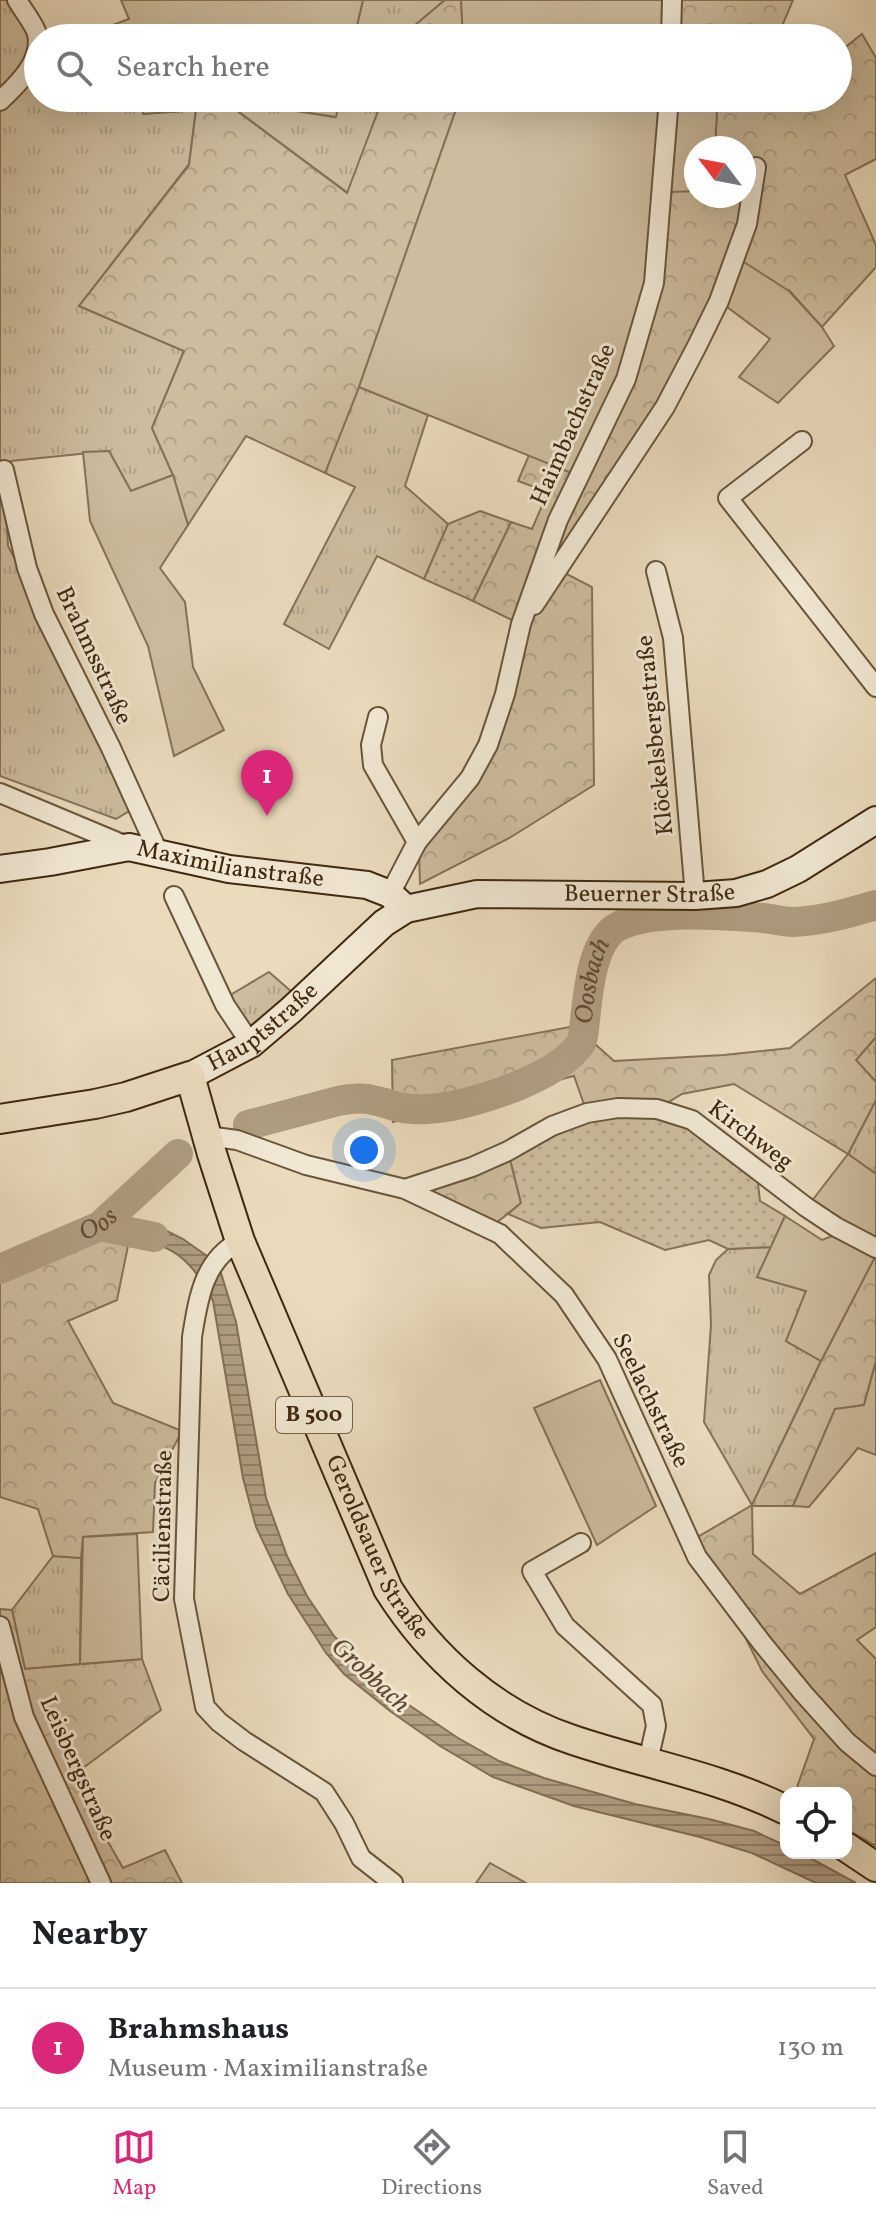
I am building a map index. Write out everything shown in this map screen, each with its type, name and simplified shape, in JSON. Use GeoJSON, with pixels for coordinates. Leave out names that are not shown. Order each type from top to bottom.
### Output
{"type":"FeatureCollection","features":[{"type":"Feature","properties":{"kind":"main road","name":"Beuerner Straße"},"geometry":{"type":"LineString","coordinates":[[398,901],[477,894],[695,896],[736,893],[767,884],[798,869],[876,820]]}},
{"type":"Feature","properties":{"kind":"main road","name":"Maximilianstraße"},"geometry":{"type":"LineString","coordinates":[[0,869],[129,847],[229,869],[367,885],[398,901]]}},
{"type":"Feature","properties":{"kind":"main road","name":"Hauptstraße"},"geometry":{"type":"LineString","coordinates":[[0,1119],[126,1097],[190,1076],[251,1044],[384,923],[398,901]]}},
{"type":"Feature","properties":{"kind":"main road","name":"Geroldsauer Straße"},"geometry":{"type":"LineString","coordinates":[[190,1076],[240,1241],[388,1589],[413,1626],[464,1678],[506,1708],[550,1731],[720,1782],[780,1807]]}},
{"type":"Feature","properties":{"kind":"main road"},"geometry":{"type":"LineString","coordinates":[[852,1851],[876,1867]]}},
{"type":"Feature","properties":{"kind":"street"},"geometry":{"type":"LineString","coordinates":[[17,0],[31,24]]}},
{"type":"Feature","properties":{"kind":"street"},"geometry":{"type":"LineString","coordinates":[[671,24],[672,0]]}},
{"type":"Feature","properties":{"kind":"street"},"geometry":{"type":"LineString","coordinates":[[0,101],[24,78]]}},
{"type":"Feature","properties":{"kind":"street","name":"Haimbachstraße"},"geometry":{"type":"LineString","coordinates":[[398,901],[417,842],[470,778],[488,745],[505,694],[521,624],[558,520],[626,379],[654,283],[668,112]]}},
{"type":"Feature","properties":{"kind":"street","name":"Haimbachstraße"},"geometry":{"type":"LineString","coordinates":[[521,624],[665,407],[719,301],[747,224],[750,208]]}},
{"type":"Feature","properties":{"kind":"street"},"geometry":{"type":"LineString","coordinates":[[802,441],[728,498],[876,687]]}},
{"type":"Feature","properties":{"kind":"street","name":"Brahmsstraße"},"geometry":{"type":"LineString","coordinates":[[4,470],[27,568],[44,614],[111,748],[159,854]]}},
{"type":"Feature","properties":{"kind":"street","name":"Klöckelsbergstraße"},"geometry":{"type":"LineString","coordinates":[[656,571],[673,638],[695,896]]}},
{"type":"Feature","properties":{"kind":"street"},"geometry":{"type":"LineString","coordinates":[[378,717],[371,745],[373,765],[417,842]]}},
{"type":"Feature","properties":{"kind":"street"},"geometry":{"type":"LineString","coordinates":[[0,793],[129,847]]}},
{"type":"Feature","properties":{"kind":"street"},"geometry":{"type":"LineString","coordinates":[[174,896],[225,1005],[251,1044]]}},
{"type":"Feature","properties":{"kind":"street","name":"Kirchweg"},"geometry":{"type":"LineString","coordinates":[[405,1189],[472,1167],[552,1126],[587,1113],[618,1108],[657,1109],[692,1120],[806,1207],[876,1248]]}},
{"type":"Feature","properties":{"kind":"street","name":"Seelachstraße"},"geometry":{"type":"LineString","coordinates":[[207,1136],[237,1140],[306,1165],[405,1189],[500,1234],[564,1295],[607,1359],[697,1557],[803,1693],[847,1742],[876,1766]]}},
{"type":"Feature","properties":{"kind":"street","name":"Cäcilienstraße"},"geometry":{"type":"LineString","coordinates":[[240,1241],[222,1252],[215,1261],[199,1298],[192,1337],[184,1599],[205,1707],[244,1741],[324,1792],[361,1858],[393,1883]]}},
{"type":"Feature","properties":{"kind":"street"},"geometry":{"type":"LineString","coordinates":[[581,1543],[532,1571],[565,1626],[652,1705],[656,1726],[648,1761]]}},
{"type":"Feature","properties":{"kind":"street","name":"Leisbergstraße"},"geometry":{"type":"LineString","coordinates":[[0,1626],[24,1717],[101,1883]]}},
{"type":"Feature","properties":{"kind":"green space"},"geometry":{"type":"Polygon","coordinates":[[[0,0],[18,0],[31,24],[24,24],[24,112],[196,112],[189,164],[79,306],[184,351],[152,428],[173,475],[131,491],[109,451],[11,461],[4,470],[8,546],[44,614],[131,810],[116,819],[0,776],[0,0]]]}},
{"type":"Feature","properties":{"kind":"green space"},"geometry":{"type":"Polygon","coordinates":[[[121,0],[363,0],[357,24],[115,24],[129,19],[121,0]]]}},
{"type":"Feature","properties":{"kind":"green space"},"geometry":{"type":"Polygon","coordinates":[[[363,0],[445,0],[416,24],[357,24],[363,0]]]}},
{"type":"Feature","properties":{"kind":"green space"},"geometry":{"type":"Polygon","coordinates":[[[445,0],[461,0],[462,24],[416,24],[445,0]]]}},
{"type":"Feature","properties":{"kind":"green space"},"geometry":{"type":"Polygon","coordinates":[[[461,0],[676,0],[676,24],[462,24],[461,0]]]}},
{"type":"Feature","properties":{"kind":"green space"},"geometry":{"type":"Polygon","coordinates":[[[676,0],[793,0],[783,24],[676,24],[676,0]]]}},
{"type":"Feature","properties":{"kind":"green space"},"geometry":{"type":"Polygon","coordinates":[[[862,34],[876,58],[876,159],[845,175],[876,245],[876,267],[822,327],[789,290],[713,299],[656,409],[559,570],[592,587],[594,785],[511,837],[420,884],[419,853],[470,778],[520,624],[473,601],[511,522],[532,529],[548,492],[518,481],[529,455],[578,476],[654,281],[672,191],[684,191],[684,208],[756,208],[756,136],[716,136],[717,112],[852,112],[852,42],[862,34]]]}},
{"type":"Feature","properties":{"kind":"green space"},"geometry":{"type":"Polygon","coordinates":[[[196,112],[239,112],[347,193],[378,112],[455,112],[359,387],[325,473],[246,436],[188,525],[173,475],[152,428],[184,351],[79,306],[189,165],[196,112]]]}},
{"type":"Feature","properties":{"kind":"green space"},"geometry":{"type":"Polygon","coordinates":[[[239,112],[303,112],[335,117],[336,112],[378,112],[348,193],[239,112]]]}},
{"type":"Feature","properties":{"kind":"green space"},"geometry":{"type":"Polygon","coordinates":[[[304,112],[337,112],[336,117],[304,112]]]}},
{"type":"Feature","properties":{"kind":"green space"},"geometry":{"type":"Polygon","coordinates":[[[455,112],[717,112],[716,136],[684,136],[684,191],[671,192],[654,281],[626,379],[579,476],[359,387],[455,112]]]}},
{"type":"Feature","properties":{"kind":"green space"},"geometry":{"type":"Polygon","coordinates":[[[730,253],[789,291],[822,327],[834,346],[778,403],[739,377],[770,339],[719,301],[730,253]]]}},
{"type":"Feature","properties":{"kind":"green space"},"geometry":{"type":"Polygon","coordinates":[[[359,387],[428,415],[405,486],[448,524],[424,579],[377,556],[329,649],[284,624],[355,487],[325,473],[359,387]]]}},
{"type":"Feature","properties":{"kind":"green space"},"geometry":{"type":"Polygon","coordinates":[[[109,451],[131,491],[173,475],[188,525],[160,568],[185,602],[193,667],[224,730],[174,756],[148,646],[90,521],[83,452],[109,451]]]}},
{"type":"Feature","properties":{"kind":"green space"},"geometry":{"type":"Polygon","coordinates":[[[480,511],[511,522],[473,601],[424,579],[448,524],[480,511]]]}},
{"type":"Feature","properties":{"kind":"green space"},"geometry":{"type":"Polygon","coordinates":[[[269,972],[293,993],[248,1030],[227,997],[269,972]]]}},
{"type":"Feature","properties":{"kind":"green space"},"geometry":{"type":"Polygon","coordinates":[[[876,978],[876,1037],[856,1060],[876,1082],[876,1100],[848,1154],[734,1084],[682,1094],[657,1109],[587,1113],[574,1076],[393,1122],[392,1060],[575,1026],[614,1061],[790,1048],[876,978]]]}},
{"type":"Feature","properties":{"kind":"green space"},"geometry":{"type":"Polygon","coordinates":[[[876,1037],[876,1082],[856,1060],[876,1037]]]}},
{"type":"Feature","properties":{"kind":"green space"},"geometry":{"type":"Polygon","coordinates":[[[876,1100],[876,1174],[848,1154],[876,1100]]]}},
{"type":"Feature","properties":{"kind":"green space"},"geometry":{"type":"Polygon","coordinates":[[[657,1109],[690,1126],[757,1175],[760,1201],[785,1216],[771,1247],[728,1249],[709,1240],[665,1250],[600,1222],[541,1228],[508,1214],[521,1203],[508,1151],[552,1126],[657,1109]]]}},
{"type":"Feature","properties":{"kind":"green space"},"geometry":{"type":"Polygon","coordinates":[[[508,1151],[521,1203],[490,1228],[434,1202],[433,1180],[508,1151]]]}},
{"type":"Feature","properties":{"kind":"green space"},"geometry":{"type":"Polygon","coordinates":[[[848,1154],[876,1174],[876,1238],[858,1234],[811,1202],[848,1154]]]}},
{"type":"Feature","properties":{"kind":"green space"},"geometry":{"type":"Polygon","coordinates":[[[785,1216],[822,1240],[840,1233],[876,1255],[821,1361],[786,1341],[806,1291],[757,1277],[785,1216]]]}},
{"type":"Feature","properties":{"kind":"green space"},"geometry":{"type":"Polygon","coordinates":[[[102,1232],[129,1241],[117,1300],[68,1321],[113,1403],[182,1431],[155,1483],[153,1532],[83,1537],[81,1558],[53,1556],[38,1509],[0,1497],[0,1261],[102,1232]]]}},
{"type":"Feature","properties":{"kind":"green space"},"geometry":{"type":"Polygon","coordinates":[[[771,1247],[757,1277],[806,1291],[786,1341],[821,1361],[752,1505],[704,1422],[711,1325],[709,1275],[716,1260],[728,1249],[771,1247]]]}},
{"type":"Feature","properties":{"kind":"green space"},"geometry":{"type":"Polygon","coordinates":[[[876,1255],[876,1361],[864,1405],[835,1410],[793,1506],[752,1506],[753,1554],[800,1594],[876,1553],[876,1627],[857,1640],[876,1659],[876,1846],[852,1832],[852,1787],[797,1787],[814,1739],[762,1671],[696,1538],[752,1505],[876,1255]]]}},
{"type":"Feature","properties":{"kind":"green space"},"geometry":{"type":"Polygon","coordinates":[[[876,1361],[876,1455],[858,1448],[809,1507],[793,1506],[835,1409],[864,1405],[876,1361]]]}},
{"type":"Feature","properties":{"kind":"green space"},"geometry":{"type":"Polygon","coordinates":[[[600,1380],[656,1506],[597,1545],[534,1408],[600,1380]]]}},
{"type":"Feature","properties":{"kind":"green space"},"geometry":{"type":"Polygon","coordinates":[[[137,1534],[142,1659],[80,1664],[83,1537],[137,1534]]]}},
{"type":"Feature","properties":{"kind":"green space"},"geometry":{"type":"Polygon","coordinates":[[[53,1556],[81,1558],[80,1664],[25,1669],[12,1610],[53,1556]]]}},
{"type":"Feature","properties":{"kind":"green space"},"geometry":{"type":"Polygon","coordinates":[[[0,1609],[12,1610],[25,1669],[142,1659],[161,1710],[71,1777],[123,1868],[165,1850],[182,1883],[0,1883],[0,1609]]]}},
{"type":"Feature","properties":{"kind":"green space"},"geometry":{"type":"Polygon","coordinates":[[[490,1863],[526,1883],[476,1883],[490,1863]]]}},
{"type":"Feature","properties":{"kind":"water"},"geometry":{"type":"Polygon","coordinates":[[[118,1219],[161,1228],[207,1256],[221,1273],[236,1322],[266,1498],[287,1556],[307,1596],[334,1636],[400,1699],[499,1761],[544,1778],[635,1804],[754,1831],[780,1843],[780,1859],[812,1859],[856,1883],[816,1883],[752,1853],[574,1806],[493,1777],[440,1746],[344,1674],[326,1653],[288,1594],[256,1527],[243,1478],[213,1301],[193,1270],[172,1251],[146,1241],[111,1234],[118,1219]]]}},
{"type":"Feature","properties":{"kind":"waterway","name":"Oosbach"},"geometry":{"type":"LineString","coordinates":[[248,1125],[350,1099],[368,1099],[411,1109],[452,1106],[522,1084],[557,1066],[581,1043],[597,954],[610,933],[619,926],[651,917],[690,914],[793,922],[845,914],[876,905]]}},
{"type":"Feature","properties":{"kind":"waterway","name":"Grobbach"},"geometry":{"type":"LineString","coordinates":[[0,1269],[100,1226],[178,1154]]}},
{"type":"Feature","properties":{"kind":"waterway","name":"Grobbach"},"geometry":{"type":"LineString","coordinates":[[100,1226],[154,1237]]}},
{"type":"Feature","properties":{"kind":"place","name":"Brahmshaus"},"geometry":{"type":"Point","coordinates":[267,816]}},
{"type":"Feature","properties":{"kind":"water label","name":"Oos"},"geometry":{"type":"Point","coordinates":[96,1222]}}]}
